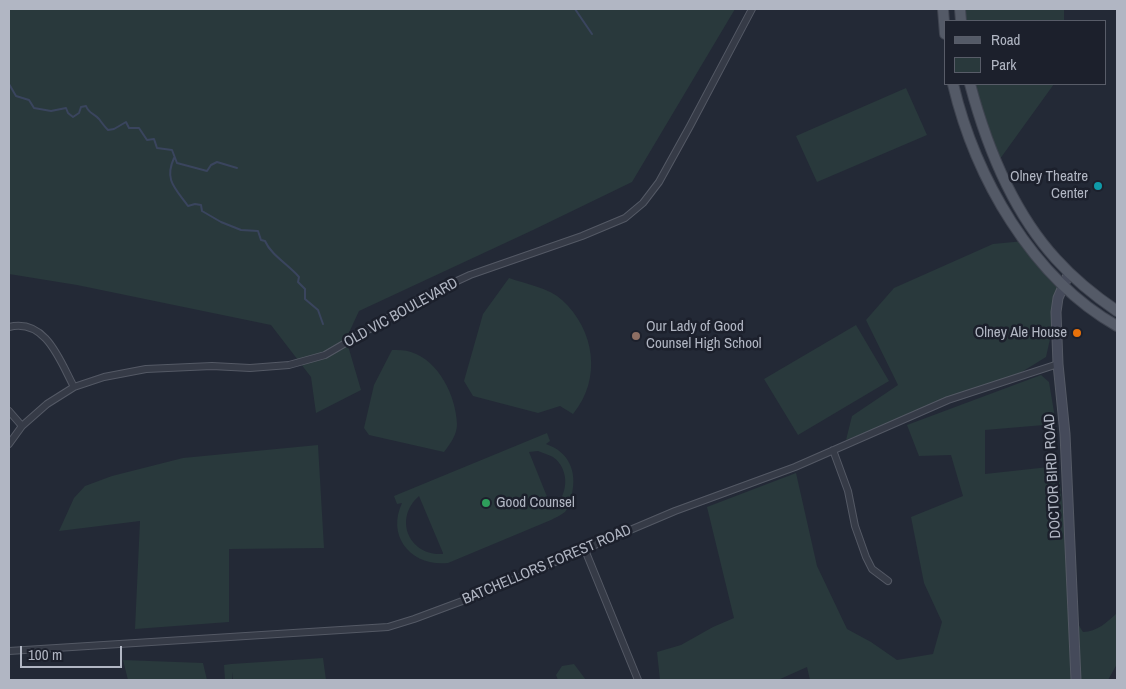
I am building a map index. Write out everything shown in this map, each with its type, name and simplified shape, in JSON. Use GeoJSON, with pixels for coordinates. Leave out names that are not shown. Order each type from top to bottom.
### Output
{"type":"FeatureCollection","features":[{"type":"Feature","properties":{"kind":"main road"},"geometry":{"type":"LineString","coordinates":[[943,9],[944,22]]}},
{"type":"Feature","properties":{"kind":"main road"},"geometry":{"type":"LineString","coordinates":[[953,85],[960,113],[973,149],[1004,209],[1024,241],[1062,286],[1093,311],[1117,326]]}},
{"type":"Feature","properties":{"kind":"main road"},"geometry":{"type":"LineString","coordinates":[[970,85],[988,143],[1004,178],[1040,238],[1054,258],[1117,311]]}},
{"type":"Feature","properties":{"kind":"main road","name":"DOCTOR BIRD ROAD"},"geometry":{"type":"LineString","coordinates":[[1070,273],[1062,286],[1056,312],[1058,364],[1065,434],[1076,680]]}},
{"type":"Feature","properties":{"kind":"street","name":"OLD VIC BOULEVARD"},"geometry":{"type":"LineString","coordinates":[[9,444],[22,426],[47,404],[74,387],[104,376],[146,369],[212,366],[250,368],[290,366],[324,356],[431,293],[470,275],[582,236],[625,218],[643,203],[658,182],[752,9]]}},
{"type":"Feature","properties":{"kind":"street"},"geometry":{"type":"LineString","coordinates":[[9,327],[18,325],[38,331],[52,345],[74,387]]}},
{"type":"Feature","properties":{"kind":"street","name":"BATCHELLORS FOREST ROAD"},"geometry":{"type":"LineString","coordinates":[[9,652],[388,627],[465,600],[675,511],[782,472],[948,400],[1058,364]]}},
{"type":"Feature","properties":{"kind":"street"},"geometry":{"type":"LineString","coordinates":[[9,411],[22,426]]}},
{"type":"Feature","properties":{"kind":"street"},"geometry":{"type":"LineString","coordinates":[[833,450],[848,491],[866,557],[872,569],[888,582]]}},
{"type":"Feature","properties":{"kind":"street"},"geometry":{"type":"LineString","coordinates":[[585,550],[638,680]]}},
{"type":"Feature","properties":{"kind":"green space"},"geometry":{"type":"Polygon","coordinates":[[[9,9],[735,9],[632,182],[359,311],[346,339],[361,390],[316,413],[311,377],[271,325],[77,285],[9,274],[9,9]]]}},
{"type":"Feature","properties":{"kind":"green space"},"geometry":{"type":"Polygon","coordinates":[[[960,9],[1064,9],[1064,20],[961,20],[960,9]]]}},
{"type":"Feature","properties":{"kind":"green space"},"geometry":{"type":"Polygon","coordinates":[[[970,85],[1053,85],[997,163],[970,85]]]}},
{"type":"Feature","properties":{"kind":"green space"},"geometry":{"type":"Polygon","coordinates":[[[906,88],[927,135],[817,182],[796,136],[906,88]]]}},
{"type":"Feature","properties":{"kind":"green space"},"geometry":{"type":"Polygon","coordinates":[[[1024,241],[1062,286],[1046,357],[1012,378],[846,440],[852,416],[898,385],[866,320],[894,288],[993,244],[1024,241]]]}},
{"type":"Feature","properties":{"kind":"green space"},"geometry":{"type":"Polygon","coordinates":[[[509,278],[544,289],[557,296],[573,312],[582,326],[588,340],[591,370],[588,386],[573,414],[560,406],[538,413],[473,396],[464,381],[483,314],[509,278]]]}},
{"type":"Feature","properties":{"kind":"green space"},"geometry":{"type":"Polygon","coordinates":[[[856,325],[889,381],[798,435],[764,379],[856,325]]]}},
{"type":"Feature","properties":{"kind":"green space"},"geometry":{"type":"Polygon","coordinates":[[[392,350],[409,351],[421,357],[438,371],[444,381],[453,402],[457,428],[451,443],[444,452],[369,435],[364,428],[374,385],[392,350]]]}},
{"type":"Feature","properties":{"kind":"green space"},"geometry":{"type":"Polygon","coordinates":[[[1041,375],[1049,382],[1056,424],[985,430],[985,474],[1058,466],[1072,589],[1072,615],[1083,632],[1088,632],[1106,623],[1117,613],[1117,664],[1108,680],[810,680],[807,667],[778,680],[660,680],[657,652],[681,645],[713,627],[734,618],[707,507],[796,473],[817,566],[847,629],[871,642],[897,660],[933,654],[942,622],[924,583],[911,517],[963,496],[951,455],[919,456],[907,425],[1041,375]]]}},
{"type":"Feature","properties":{"kind":"green space","name":"Good Counsel"},"geometry":{"type":"Polygon","coordinates":[[[547,433],[550,441],[546,444],[566,457],[570,463],[573,478],[570,501],[565,512],[551,520],[448,563],[435,563],[423,560],[413,555],[406,547],[400,538],[397,527],[402,503],[397,504],[394,496],[547,433]],[[538,451],[529,452],[552,509],[564,491],[565,476],[559,462],[553,457],[538,451]],[[419,496],[411,505],[407,515],[406,525],[408,534],[421,549],[431,553],[443,554],[443,553],[419,496]]]}},
{"type":"Feature","properties":{"kind":"green space"},"geometry":{"type":"Polygon","coordinates":[[[318,445],[324,548],[229,549],[229,622],[135,629],[140,521],[59,531],[74,498],[85,486],[112,476],[183,458],[318,445]]]}},
{"type":"Feature","properties":{"kind":"green space"},"geometry":{"type":"Polygon","coordinates":[[[323,658],[326,680],[233,680],[232,672],[232,680],[225,680],[224,665],[323,658]]]}},
{"type":"Feature","properties":{"kind":"green space"},"geometry":{"type":"Polygon","coordinates":[[[123,660],[203,663],[207,680],[128,680],[123,660]]]}},
{"type":"Feature","properties":{"kind":"green space"},"geometry":{"type":"Polygon","coordinates":[[[574,664],[586,680],[558,680],[556,675],[562,666],[574,664]]]}},
{"type":"Feature","properties":{"kind":"waterway"},"geometry":{"type":"LineString","coordinates":[[575,9],[592,34]]}},
{"type":"Feature","properties":{"kind":"waterway"},"geometry":{"type":"LineString","coordinates":[[9,84],[16,96],[29,100],[34,108],[51,111],[66,108],[73,117],[79,113],[81,107],[86,106],[108,130],[114,129],[126,122],[129,128],[139,128],[147,140],[154,139],[157,148],[172,150],[177,163],[207,171],[211,165],[217,162],[237,168]]}},
{"type":"Feature","properties":{"kind":"waterway"},"geometry":{"type":"LineString","coordinates":[[174,158],[170,172],[172,184],[188,206],[201,205],[202,211],[221,222],[241,230],[258,231],[261,240],[265,241],[271,251],[299,277],[298,282],[305,289],[305,299],[318,310],[323,324]]}},
{"type":"Feature","properties":{"kind":"place","name":"Olney Theatre Center"},"geometry":{"type":"Point","coordinates":[1098,186]}},
{"type":"Feature","properties":{"kind":"place","name":"Olney Ale House"},"geometry":{"type":"Point","coordinates":[1077,333]}},
{"type":"Feature","properties":{"kind":"place","name":"Our Lady of Good Counsel High School"},"geometry":{"type":"Point","coordinates":[636,336]}},
{"type":"Feature","properties":{"kind":"place","name":"Good Counsel"},"geometry":{"type":"Point","coordinates":[486,503]}}]}
